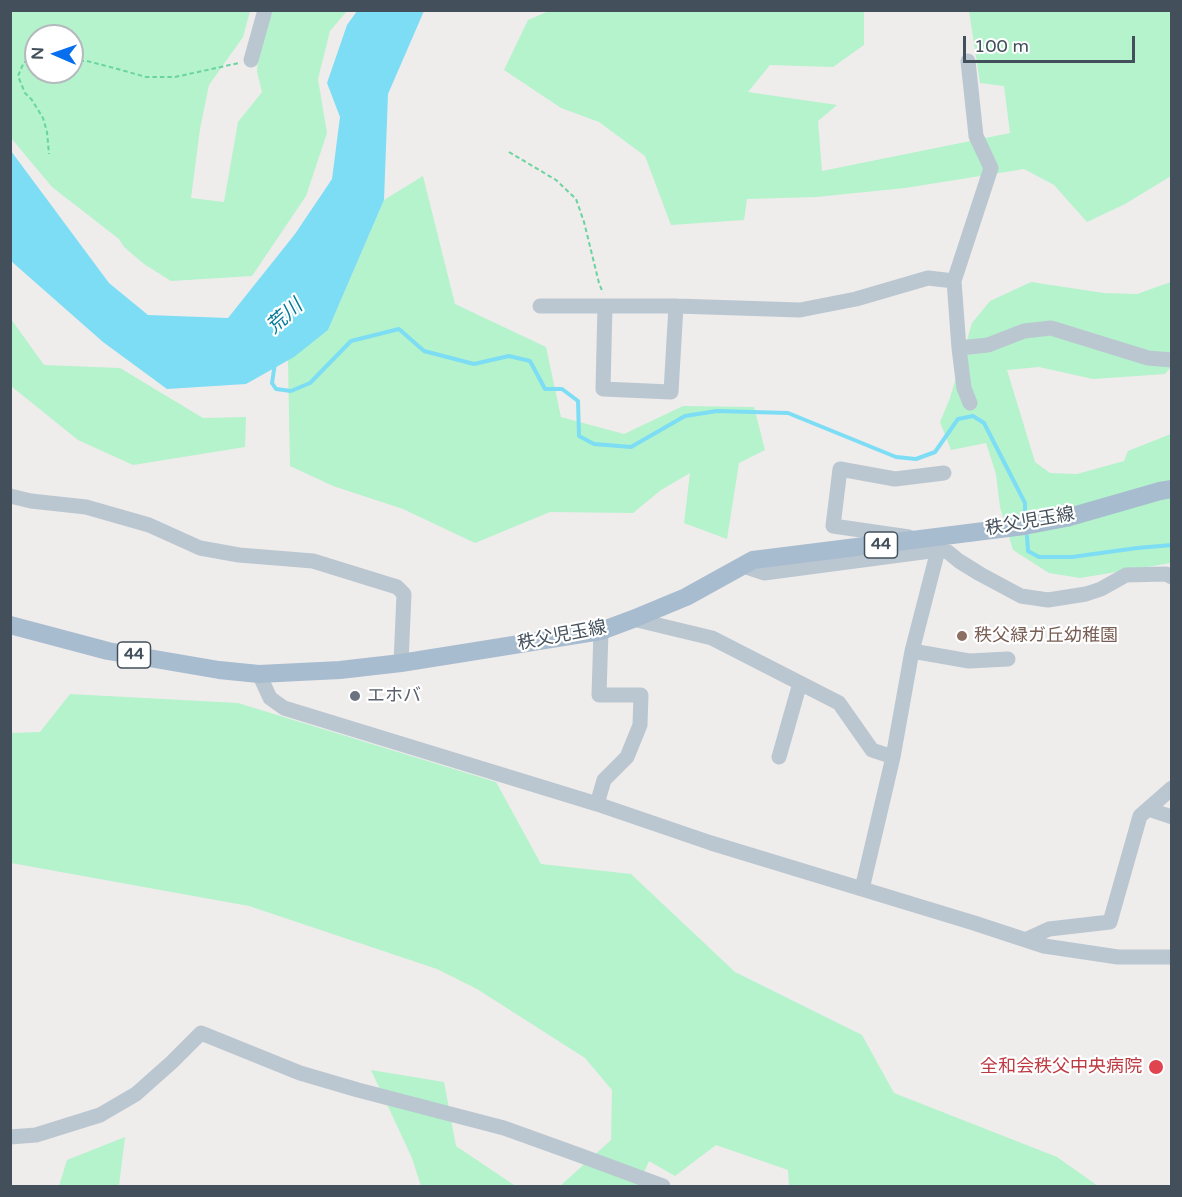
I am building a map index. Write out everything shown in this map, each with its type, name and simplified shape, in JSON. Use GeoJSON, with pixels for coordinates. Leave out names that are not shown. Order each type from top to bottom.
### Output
{"type":"FeatureCollection","features":[{"type":"Feature","properties":{"kind":"main road","name":"秩父児玉線"},"geometry":{"type":"LineString","coordinates":[[10,625],[108,651],[259,674],[340,670],[401,663],[602,631],[686,597],[753,560],[1024,526],[1172,489]]}},
{"type":"Feature","properties":{"kind":"street"},"geometry":{"type":"LineString","coordinates":[[251,60],[265,10]]}},
{"type":"Feature","properties":{"kind":"street"},"geometry":{"type":"LineString","coordinates":[[968,61],[976,136],[991,168],[954,281],[964,387],[970,403]]}},
{"type":"Feature","properties":{"kind":"street"},"geometry":{"type":"LineString","coordinates":[[540,306],[676,306],[800,310],[856,299],[928,278],[954,281]]}},
{"type":"Feature","properties":{"kind":"street"},"geometry":{"type":"LineString","coordinates":[[613,306],[603,389],[671,392],[676,306]]}},
{"type":"Feature","properties":{"kind":"street"},"geometry":{"type":"LineString","coordinates":[[959,348],[988,345],[1024,331],[1051,328],[1148,358],[1172,360]]}},
{"type":"Feature","properties":{"kind":"street"},"geometry":{"type":"LineString","coordinates":[[921,539],[833,526],[840,469],[896,479],[944,473]]}},
{"type":"Feature","properties":{"kind":"street"},"geometry":{"type":"LineString","coordinates":[[10,496],[31,501],[86,507],[149,525],[200,548],[239,555],[313,561],[397,587],[404,594],[401,663]]}},
{"type":"Feature","properties":{"kind":"street"},"geometry":{"type":"LineString","coordinates":[[862,889],[893,757],[912,651],[938,550]]}},
{"type":"Feature","properties":{"kind":"street"},"geometry":{"type":"LineString","coordinates":[[743,566],[764,573],[938,550],[948,552],[980,574],[1021,596],[1048,600],[1086,594],[1101,589],[1126,575],[1166,574],[1172,577]]}},
{"type":"Feature","properties":{"kind":"street"},"geometry":{"type":"LineString","coordinates":[[633,620],[712,638],[839,703],[872,750],[893,757]]}},
{"type":"Feature","properties":{"kind":"street"},"geometry":{"type":"LineString","coordinates":[[597,804],[604,780],[627,757],[639,725],[641,694],[599,695],[602,631]]}},
{"type":"Feature","properties":{"kind":"street"},"geometry":{"type":"LineString","coordinates":[[912,651],[969,661],[1008,659]]}},
{"type":"Feature","properties":{"kind":"street"},"geometry":{"type":"LineString","coordinates":[[259,674],[270,698],[284,708],[597,804],[711,843],[1044,946],[1118,957],[1172,957]]}},
{"type":"Feature","properties":{"kind":"street"},"geometry":{"type":"LineString","coordinates":[[778,756],[800,683]]}},
{"type":"Feature","properties":{"kind":"street"},"geometry":{"type":"LineString","coordinates":[[1025,940],[1049,929],[1110,922],[1140,816],[1172,788]]}},
{"type":"Feature","properties":{"kind":"street"},"geometry":{"type":"LineString","coordinates":[[1148,809],[1172,817]]}},
{"type":"Feature","properties":{"kind":"street"},"geometry":{"type":"LineString","coordinates":[[10,1137],[36,1136],[100,1115],[136,1094],[201,1033],[300,1073],[504,1128],[663,1186]]}},
{"type":"Feature","properties":{"kind":"path"},"geometry":{"type":"LineString","coordinates":[[84,62],[96,63],[146,77],[175,77],[251,60]]}},
{"type":"Feature","properties":{"kind":"path"},"geometry":{"type":"LineString","coordinates":[[24,62],[18,76],[25,93],[43,118],[49,154]]}},
{"type":"Feature","properties":{"kind":"path"},"geometry":{"type":"LineString","coordinates":[[509,152],[556,180],[576,199],[599,283],[604,296],[613,306]]}},
{"type":"Feature","properties":{"kind":"green space"},"geometry":{"type":"Polygon","coordinates":[[[10,11],[250,11],[243,37],[209,85],[200,129],[191,198],[224,202],[238,122],[262,92],[257,72],[259,45],[271,11],[347,11],[330,31],[318,79],[327,133],[306,196],[252,276],[171,281],[144,264],[124,247],[119,239],[52,187],[11,138],[10,11]]]}},
{"type":"Feature","properties":{"kind":"green space"},"geometry":{"type":"Polygon","coordinates":[[[549,11],[864,11],[864,45],[833,67],[770,65],[748,92],[837,105],[818,121],[822,171],[1010,133],[1004,86],[980,83],[969,11],[1171,11],[1171,176],[1125,204],[1087,222],[1054,185],[1024,169],[905,188],[816,197],[747,199],[744,220],[671,225],[645,156],[599,122],[561,108],[504,70],[528,20],[549,11]]]}},
{"type":"Feature","properties":{"kind":"green space"},"geometry":{"type":"Polygon","coordinates":[[[423,176],[455,304],[546,347],[561,417],[624,434],[683,406],[754,407],[765,450],[739,463],[727,539],[684,523],[690,473],[661,490],[633,513],[550,512],[475,543],[403,509],[333,486],[290,466],[288,360],[328,330],[384,200],[423,176]]]}},
{"type":"Feature","properties":{"kind":"green space"},"geometry":{"type":"Polygon","coordinates":[[[1031,282],[1104,293],[1137,294],[1171,282],[1171,367],[1165,374],[1093,379],[1039,367],[1007,370],[1035,462],[1050,473],[1077,474],[1124,461],[1128,451],[1171,434],[1171,563],[1080,578],[1049,573],[1013,550],[1000,507],[996,474],[986,443],[951,450],[940,422],[950,398],[972,323],[990,301],[1031,282]]]}},
{"type":"Feature","properties":{"kind":"green space"},"geometry":{"type":"Polygon","coordinates":[[[11,319],[44,365],[120,368],[203,418],[246,417],[245,447],[133,465],[78,440],[11,386],[11,319]]]}},
{"type":"Feature","properties":{"kind":"green space"},"geometry":{"type":"Polygon","coordinates":[[[70,694],[238,703],[496,782],[541,864],[631,874],[735,972],[862,1035],[894,1093],[1057,1157],[1098,1186],[789,1186],[788,1170],[716,1145],[675,1176],[649,1161],[638,1186],[560,1186],[611,1140],[612,1090],[585,1058],[477,989],[437,969],[249,906],[11,863],[10,733],[40,732],[70,694]]]}},
{"type":"Feature","properties":{"kind":"green space"},"geometry":{"type":"Polygon","coordinates":[[[371,1070],[444,1082],[456,1146],[514,1185],[560,1186],[421,1186],[412,1158],[371,1070]]]}},
{"type":"Feature","properties":{"kind":"green space"},"geometry":{"type":"Polygon","coordinates":[[[125,1137],[119,1186],[59,1186],[67,1160],[125,1137]]]}},
{"type":"Feature","properties":{"kind":"water","name":"荒川"},"geometry":{"type":"Polygon","coordinates":[[[357,11],[424,11],[388,94],[384,200],[328,330],[294,357],[246,384],[167,389],[103,342],[11,261],[11,151],[109,283],[148,315],[228,318],[295,234],[332,179],[340,117],[327,83],[347,25],[357,11]]]}},
{"type":"Feature","properties":{"kind":"waterway"},"geometry":{"type":"LineString","coordinates":[[275,363],[272,383],[276,389],[291,391],[310,383],[351,341],[399,329],[424,351],[474,364],[509,356],[530,361],[545,389],[562,389],[578,401],[579,436],[594,444],[631,447],[685,416],[717,411],[788,413],[896,457],[916,459],[935,452],[958,419],[973,416],[984,423],[1025,503],[1025,515]]}},
{"type":"Feature","properties":{"kind":"waterway"},"geometry":{"type":"LineString","coordinates":[[1027,536],[1028,551],[1039,557],[1072,557],[1172,545]]}},
{"type":"Feature","properties":{"kind":"place","name":"秩父緑ガ丘幼稚園"},"geometry":{"type":"Point","coordinates":[962,636]}},
{"type":"Feature","properties":{"kind":"place","name":"エホバ"},"geometry":{"type":"Point","coordinates":[355,696]}},
{"type":"Feature","properties":{"kind":"place","name":"全和会秩父中央病院"},"geometry":{"type":"Point","coordinates":[1156,1067]}}]}
